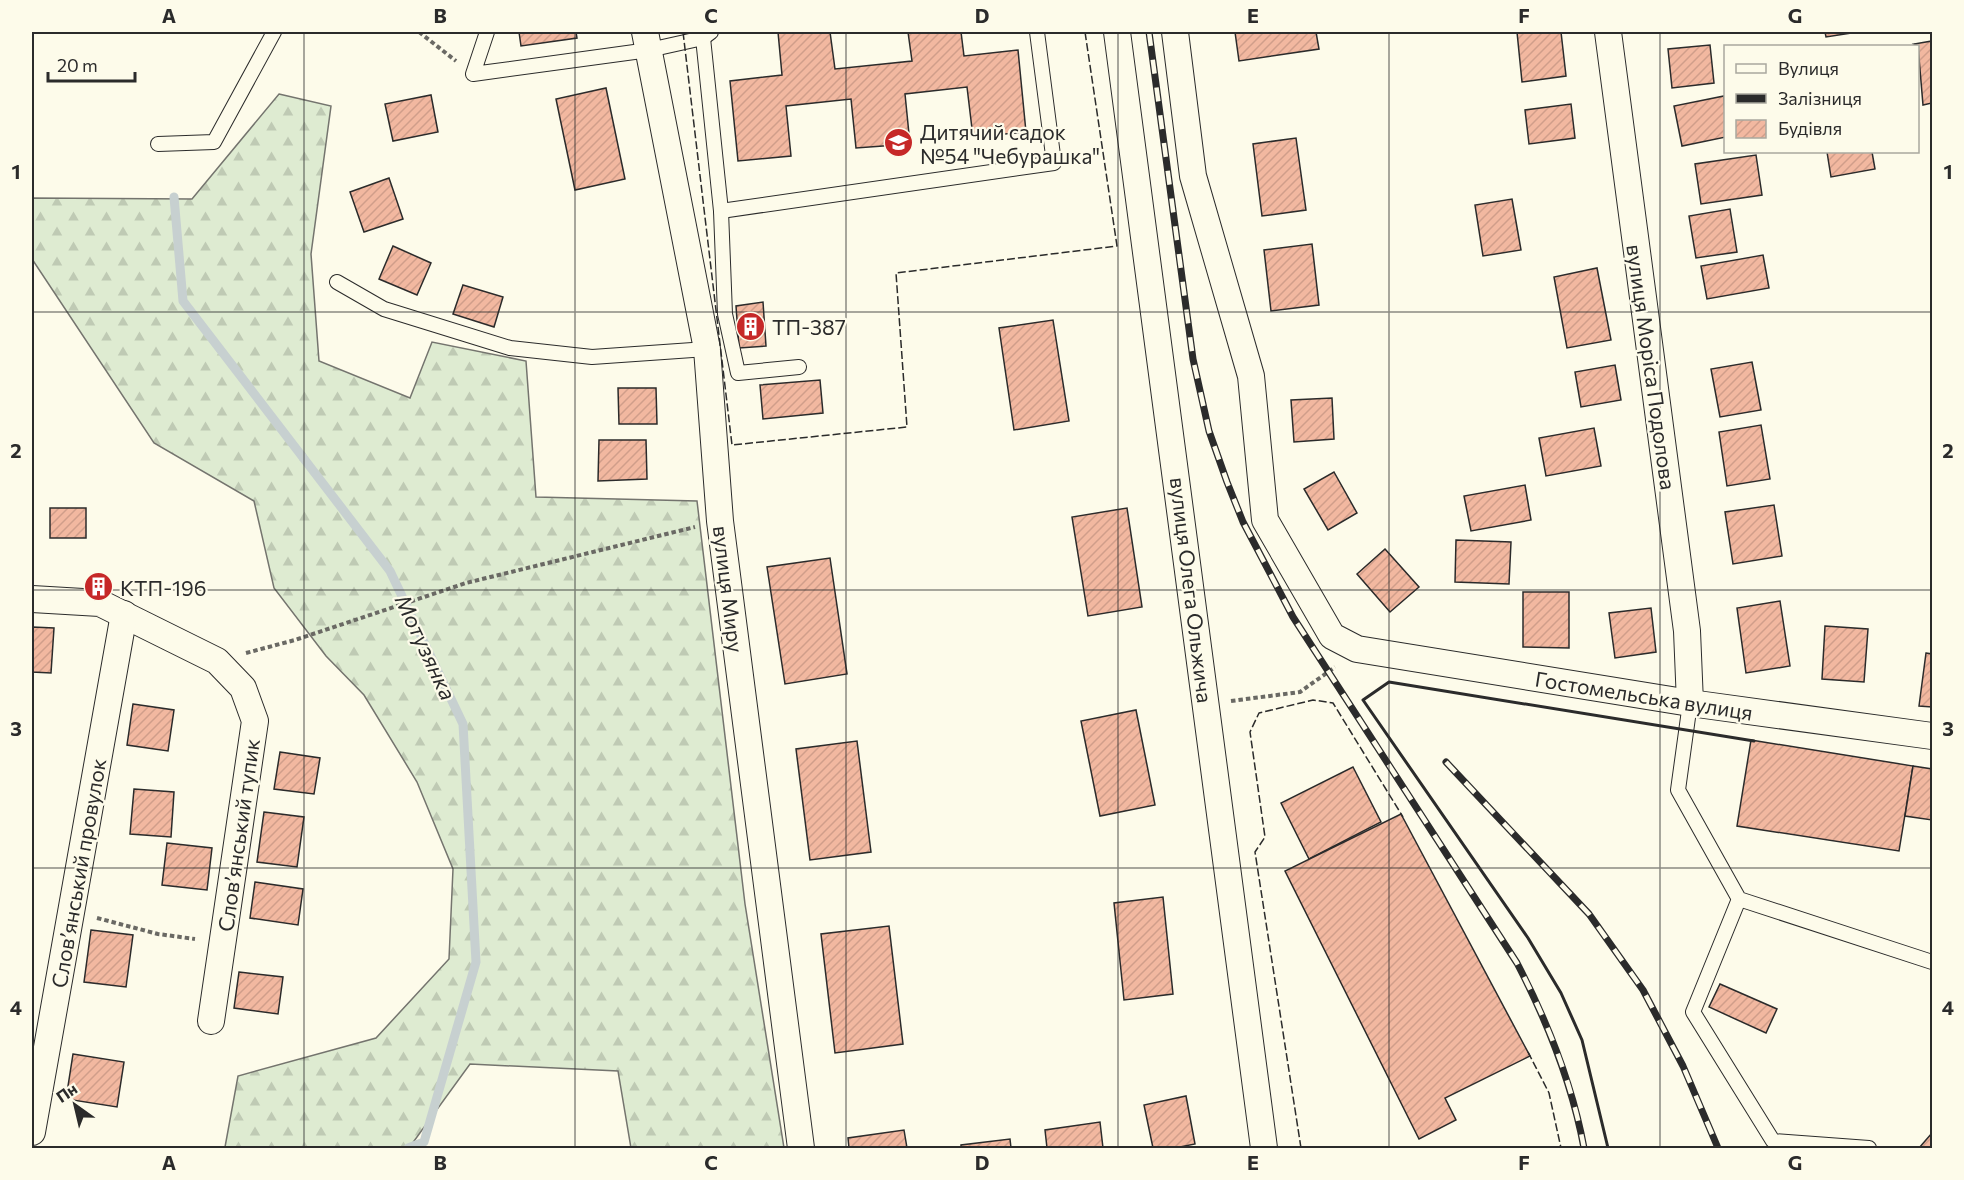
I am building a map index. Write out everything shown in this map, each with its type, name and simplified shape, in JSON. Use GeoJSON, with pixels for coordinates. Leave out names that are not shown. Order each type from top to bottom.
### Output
{"type":"FeatureCollection","features":[{"type":"Feature","properties":{"kind":"street","name":"вулиця Олега Ольжича"},"geometry":{"type":"LineString","coordinates":[[1117,32],[1264,1149]]}},
{"type":"Feature","properties":{"kind":"street"},"geometry":{"type":"LineString","coordinates":[[1175,32],[1193,176],[1251,376],[1265,520],[1332,636],[1357,650]]}},
{"type":"Feature","properties":{"kind":"street","name":"вулиця Моріса Подолова"},"geometry":{"type":"LineString","coordinates":[[1608,32],[1687,631],[1690,703]]}},
{"type":"Feature","properties":{"kind":"street","name":"вулиця Миру"},"geometry":{"type":"LineString","coordinates":[[647,41],[707,350],[720,521],[801,1149]]}},
{"type":"Feature","properties":{"kind":"street"},"geometry":{"type":"LineString","coordinates":[[32,599],[100,603],[154,632],[217,661]]}},
{"type":"Feature","properties":{"kind":"street","name":"Словʼянський провулок"},"geometry":{"type":"LineString","coordinates":[[32,1132],[124,614]]}},
{"type":"Feature","properties":{"kind":"street","name":"Гостомельська вулиця"},"geometry":{"type":"LineString","coordinates":[[1357,650],[1690,703],[1932,736]]}},
{"type":"Feature","properties":{"kind":"street","name":"Словʼянський тупик"},"geometry":{"type":"LineString","coordinates":[[212,1021],[255,721],[243,688],[217,661]]}},
{"type":"Feature","properties":{"kind":"lane"},"geometry":{"type":"LineString","coordinates":[[158,144],[214,142],[274,32]]}},
{"type":"Feature","properties":{"kind":"lane"},"geometry":{"type":"LineString","coordinates":[[487,32],[473,74],[647,41],[707,35],[721,211],[725,314],[738,373],[799,367]]}},
{"type":"Feature","properties":{"kind":"lane"},"geometry":{"type":"LineString","coordinates":[[721,211],[1054,164],[1037,32]]}},
{"type":"Feature","properties":{"kind":"lane"},"geometry":{"type":"LineString","coordinates":[[337,282],[384,309],[510,348],[592,357],[707,350]]}},
{"type":"Feature","properties":{"kind":"lane"},"geometry":{"type":"LineString","coordinates":[[1690,703],[1678,790],[1739,899],[1932,962]]}},
{"type":"Feature","properties":{"kind":"lane"},"geometry":{"type":"LineString","coordinates":[[1739,899],[1694,1012],[1773,1141],[1869,1149]]}},
{"type":"Feature","properties":{"kind":"path"},"geometry":{"type":"LineString","coordinates":[[419,32],[473,74]]}},
{"type":"Feature","properties":{"kind":"path"},"geometry":{"type":"LineString","coordinates":[[217,661],[295,640],[466,583],[720,521]]}},
{"type":"Feature","properties":{"kind":"path"},"geometry":{"type":"LineString","coordinates":[[1207,704],[1300,692],[1357,650]]}},
{"type":"Feature","properties":{"kind":"path"},"geometry":{"type":"LineString","coordinates":[[71,912],[158,934],[223,942]]}},
{"type":"Feature","properties":{"kind":"green space"},"geometry":{"type":"Polygon","coordinates":[[[279,94],[331,106],[311,254],[319,361],[410,398],[432,342],[526,361],[536,497],[697,501],[745,904],[784,1148],[631,1148],[618,1071],[470,1064],[409,1148],[225,1147],[238,1076],[376,1038],[449,959],[453,869],[417,782],[364,695],[326,656],[274,588],[254,501],[154,443],[32,259],[32,198],[192,199],[279,94]]]}},
{"type":"Feature","properties":{"kind":"building"},"geometry":{"type":"Polygon","coordinates":[[[519,32],[576,32],[577,38],[521,46],[519,32]]]}},
{"type":"Feature","properties":{"kind":"building"},"geometry":{"type":"Polygon","coordinates":[[[778,32],[830,32],[835,69],[912,61],[908,32],[961,32],[964,56],[1018,50],[1026,132],[973,137],[967,87],[905,94],[910,144],[856,148],[851,99],[786,106],[791,156],[738,161],[730,81],[782,75],[778,32]]]}},
{"type":"Feature","properties":{"kind":"building"},"geometry":{"type":"Polygon","coordinates":[[[1235,32],[1316,32],[1319,49],[1239,61],[1235,32]]]}},
{"type":"Feature","properties":{"kind":"building"},"geometry":{"type":"Polygon","coordinates":[[[1517,32],[1561,32],[1566,76],[1522,82],[1517,32]]]}},
{"type":"Feature","properties":{"kind":"building"},"geometry":{"type":"Polygon","coordinates":[[[1825,32],[1858,32],[1826,37],[1825,32]]]}},
{"type":"Feature","properties":{"kind":"building"},"geometry":{"type":"Polygon","coordinates":[[[1932,41],[1932,103],[1923,105],[1919,45],[1914,44],[1932,41]]]}},
{"type":"Feature","properties":{"kind":"building"},"geometry":{"type":"Polygon","coordinates":[[[1710,45],[1714,83],[1672,88],[1668,49],[1710,45]]]}},
{"type":"Feature","properties":{"kind":"building"},"geometry":{"type":"Polygon","coordinates":[[[606,88],[625,179],[575,190],[556,99],[606,88]]]}},
{"type":"Feature","properties":{"kind":"building"},"geometry":{"type":"Polygon","coordinates":[[[431,95],[438,132],[393,141],[385,104],[431,95]]]}},
{"type":"Feature","properties":{"kind":"building"},"geometry":{"type":"Polygon","coordinates":[[[1724,96],[1724,137],[1682,146],[1674,106],[1724,96]]]}},
{"type":"Feature","properties":{"kind":"building"},"geometry":{"type":"Polygon","coordinates":[[[1571,104],[1575,138],[1529,144],[1525,110],[1571,104]]]}},
{"type":"Feature","properties":{"kind":"building"},"geometry":{"type":"Polygon","coordinates":[[[1296,138],[1306,210],[1262,216],[1253,144],[1296,138]]]}},
{"type":"Feature","properties":{"kind":"building"},"geometry":{"type":"Polygon","coordinates":[[[1827,153],[1872,153],[1875,169],[1831,177],[1827,153]]]}},
{"type":"Feature","properties":{"kind":"building"},"geometry":{"type":"Polygon","coordinates":[[[1756,155],[1762,195],[1701,204],[1695,164],[1756,155]]]}},
{"type":"Feature","properties":{"kind":"building"},"geometry":{"type":"Polygon","coordinates":[[[389,178],[403,219],[364,232],[350,192],[389,178]]]}},
{"type":"Feature","properties":{"kind":"building"},"geometry":{"type":"Polygon","coordinates":[[[1512,199],[1521,250],[1483,256],[1475,205],[1512,199]]]}},
{"type":"Feature","properties":{"kind":"building"},"geometry":{"type":"Polygon","coordinates":[[[1730,209],[1737,252],[1696,258],[1689,216],[1730,209]]]}},
{"type":"Feature","properties":{"kind":"building"},"geometry":{"type":"Polygon","coordinates":[[[1312,244],[1319,305],[1271,311],[1264,250],[1312,244]]]}},
{"type":"Feature","properties":{"kind":"building"},"geometry":{"type":"Polygon","coordinates":[[[393,246],[431,263],[417,295],[379,279],[393,246]]]}},
{"type":"Feature","properties":{"kind":"building"},"geometry":{"type":"Polygon","coordinates":[[[1763,255],[1769,288],[1707,299],[1701,266],[1763,255]]]}},
{"type":"Feature","properties":{"kind":"building"},"geometry":{"type":"Polygon","coordinates":[[[1597,268],[1611,340],[1567,348],[1554,277],[1597,268]]]}},
{"type":"Feature","properties":{"kind":"building"},"geometry":{"type":"Polygon","coordinates":[[[463,285],[503,297],[494,327],[453,314],[463,285]]]}},
{"type":"Feature","properties":{"kind":"building","name":"ТП-387"},"geometry":{"type":"Polygon","coordinates":[[[763,302],[766,346],[739,348],[736,306],[763,302]]]}},
{"type":"Feature","properties":{"kind":"building"},"geometry":{"type":"Polygon","coordinates":[[[1053,320],[1069,421],[1014,430],[999,328],[1053,320]]]}},
{"type":"Feature","properties":{"kind":"building"},"geometry":{"type":"Polygon","coordinates":[[[1752,362],[1761,410],[1720,417],[1711,369],[1752,362]]]}},
{"type":"Feature","properties":{"kind":"building"},"geometry":{"type":"Polygon","coordinates":[[[1615,365],[1621,400],[1581,407],[1575,372],[1615,365]]]}},
{"type":"Feature","properties":{"kind":"building"},"geometry":{"type":"Polygon","coordinates":[[[820,380],[823,413],[763,419],[760,385],[820,380]]]}},
{"type":"Feature","properties":{"kind":"building"},"geometry":{"type":"Polygon","coordinates":[[[618,388],[656,388],[657,424],[619,424],[618,388]]]}},
{"type":"Feature","properties":{"kind":"building"},"geometry":{"type":"Polygon","coordinates":[[[1332,398],[1334,439],[1294,442],[1291,400],[1332,398]]]}},
{"type":"Feature","properties":{"kind":"building"},"geometry":{"type":"Polygon","coordinates":[[[1761,425],[1770,479],[1727,486],[1719,432],[1761,425]]]}},
{"type":"Feature","properties":{"kind":"building"},"geometry":{"type":"Polygon","coordinates":[[[1594,428],[1601,466],[1546,476],[1539,438],[1594,428]]]}},
{"type":"Feature","properties":{"kind":"building"},"geometry":{"type":"Polygon","coordinates":[[[599,440],[646,440],[647,479],[598,481],[599,440]]]}},
{"type":"Feature","properties":{"kind":"building"},"geometry":{"type":"Polygon","coordinates":[[[1334,472],[1357,513],[1328,530],[1304,489],[1334,472]]]}},
{"type":"Feature","properties":{"kind":"building"},"geometry":{"type":"Polygon","coordinates":[[[1525,485],[1531,520],[1471,531],[1464,496],[1525,485]]]}},
{"type":"Feature","properties":{"kind":"building"},"geometry":{"type":"Polygon","coordinates":[[[1774,505],[1782,556],[1733,564],[1725,512],[1774,505]]]}},
{"type":"Feature","properties":{"kind":"building"},"geometry":{"type":"Polygon","coordinates":[[[50,508],[86,508],[86,538],[50,538],[50,508]]]}},
{"type":"Feature","properties":{"kind":"building"},"geometry":{"type":"Polygon","coordinates":[[[1127,508],[1142,607],[1088,616],[1072,517],[1127,508]]]}},
{"type":"Feature","properties":{"kind":"building"},"geometry":{"type":"Polygon","coordinates":[[[1456,540],[1511,542],[1509,584],[1455,582],[1456,540]]]}},
{"type":"Feature","properties":{"kind":"building"},"geometry":{"type":"Polygon","coordinates":[[[1385,549],[1419,587],[1390,612],[1357,574],[1385,549]]]}},
{"type":"Feature","properties":{"kind":"building"},"geometry":{"type":"Polygon","coordinates":[[[830,558],[847,674],[785,684],[767,567],[830,558]]]}},
{"type":"Feature","properties":{"kind":"building","name":"КТП-196"},"geometry":{"type":"Polygon","coordinates":[[[91,581],[107,581],[107,593],[91,594],[91,581]]]}},
{"type":"Feature","properties":{"kind":"building"},"geometry":{"type":"Polygon","coordinates":[[[1523,592],[1569,592],[1569,648],[1523,647],[1523,592]]]}},
{"type":"Feature","properties":{"kind":"building"},"geometry":{"type":"Polygon","coordinates":[[[1780,601],[1790,666],[1746,673],[1737,608],[1780,601]]]}},
{"type":"Feature","properties":{"kind":"building"},"geometry":{"type":"Polygon","coordinates":[[[1651,608],[1656,652],[1615,658],[1609,613],[1651,608]]]}},
{"type":"Feature","properties":{"kind":"building"},"geometry":{"type":"Polygon","coordinates":[[[1825,626],[1868,629],[1864,682],[1822,679],[1825,626]]]}},
{"type":"Feature","properties":{"kind":"building"},"geometry":{"type":"Polygon","coordinates":[[[32,627],[54,628],[51,673],[32,672],[32,627]]]}},
{"type":"Feature","properties":{"kind":"building"},"geometry":{"type":"Polygon","coordinates":[[[1926,653],[1932,654],[1932,707],[1919,706],[1926,653]]]}},
{"type":"Feature","properties":{"kind":"building"},"geometry":{"type":"Polygon","coordinates":[[[133,704],[174,710],[168,751],[127,745],[133,704]]]}},
{"type":"Feature","properties":{"kind":"building"},"geometry":{"type":"Polygon","coordinates":[[[1136,710],[1155,805],[1100,816],[1081,721],[1136,710]]]}},
{"type":"Feature","properties":{"kind":"building"},"geometry":{"type":"Polygon","coordinates":[[[1751,740],[1913,766],[1899,851],[1737,826],[1751,740]]]}},
{"type":"Feature","properties":{"kind":"building"},"geometry":{"type":"Polygon","coordinates":[[[857,741],[871,852],[810,860],[796,749],[857,741]]]}},
{"type":"Feature","properties":{"kind":"building"},"geometry":{"type":"Polygon","coordinates":[[[280,752],[320,758],[314,794],[274,789],[280,752]]]}},
{"type":"Feature","properties":{"kind":"building"},"geometry":{"type":"Polygon","coordinates":[[[1913,766],[1932,769],[1932,820],[1905,816],[1913,766]]]}},
{"type":"Feature","properties":{"kind":"building"},"geometry":{"type":"Polygon","coordinates":[[[1353,767],[1381,822],[1309,859],[1281,803],[1353,767]]]}},
{"type":"Feature","properties":{"kind":"building"},"geometry":{"type":"Polygon","coordinates":[[[134,789],[174,792],[171,837],[130,834],[134,789]]]}},
{"type":"Feature","properties":{"kind":"building"},"geometry":{"type":"Polygon","coordinates":[[[264,812],[304,817],[297,867],[257,862],[264,812]]]}},
{"type":"Feature","properties":{"kind":"building"},"geometry":{"type":"Polygon","coordinates":[[[1401,814],[1530,1056],[1445,1098],[1456,1120],[1419,1139],[1285,871],[1401,814]]]}},
{"type":"Feature","properties":{"kind":"building"},"geometry":{"type":"Polygon","coordinates":[[[167,843],[212,848],[207,890],[162,885],[167,843]]]}},
{"type":"Feature","properties":{"kind":"building"},"geometry":{"type":"Polygon","coordinates":[[[255,882],[303,889],[298,925],[250,918],[255,882]]]}},
{"type":"Feature","properties":{"kind":"building"},"geometry":{"type":"Polygon","coordinates":[[[1163,897],[1173,994],[1124,1000],[1114,903],[1163,897]]]}},
{"type":"Feature","properties":{"kind":"building"},"geometry":{"type":"Polygon","coordinates":[[[889,926],[903,1044],[835,1053],[821,934],[889,926]]]}},
{"type":"Feature","properties":{"kind":"building"},"geometry":{"type":"Polygon","coordinates":[[[91,930],[133,935],[126,987],[84,982],[91,930]]]}},
{"type":"Feature","properties":{"kind":"building"},"geometry":{"type":"Polygon","coordinates":[[[239,972],[283,977],[278,1014],[234,1008],[239,972]]]}},
{"type":"Feature","properties":{"kind":"building"},"geometry":{"type":"Polygon","coordinates":[[[1720,984],[1777,1009],[1766,1033],[1709,1007],[1720,984]]]}},
{"type":"Feature","properties":{"kind":"building"},"geometry":{"type":"Polygon","coordinates":[[[73,1054],[124,1062],[117,1107],[66,1099],[73,1054]]]}},
{"type":"Feature","properties":{"kind":"building"},"geometry":{"type":"Polygon","coordinates":[[[1186,1096],[1195,1144],[1175,1148],[1153,1148],[1144,1105],[1186,1096]]]}},
{"type":"Feature","properties":{"kind":"building"},"geometry":{"type":"Polygon","coordinates":[[[1100,1122],[1103,1148],[1047,1148],[1045,1130],[1100,1122]]]}},
{"type":"Feature","properties":{"kind":"building"},"geometry":{"type":"Polygon","coordinates":[[[904,1130],[907,1148],[849,1148],[848,1138],[904,1130]]]}},
{"type":"Feature","properties":{"kind":"building"},"geometry":{"type":"Polygon","coordinates":[[[1932,1133],[1932,1148],[1919,1148],[1932,1133]]]}},
{"type":"Feature","properties":{"kind":"building"},"geometry":{"type":"Polygon","coordinates":[[[1010,1139],[1011,1148],[961,1148],[961,1145],[1010,1139]]]}},
{"type":"Feature","properties":{"kind":"waterway","name":"Мотузянка"},"geometry":{"type":"LineString","coordinates":[[174,197],[183,301],[390,571],[463,724],[476,962],[424,1142],[408,1148]]}},
{"type":"Feature","properties":{"kind":"railway"},"geometry":{"type":"LineString","coordinates":[[1149,32],[1193,359],[1209,431],[1227,482],[1243,522],[1293,617],[1517,963],[1558,1054],[1573,1100],[1584,1148]]}},
{"type":"Feature","properties":{"kind":"railway"},"geometry":{"type":"LineString","coordinates":[[1446,762],[1589,914],[1643,990],[1683,1066],[1718,1148]]}},
{"type":"Feature","properties":{"kind":"fence"},"geometry":{"type":"LineString","coordinates":[[683,32],[732,445],[907,427],[896,273],[1117,246],[1085,32]]}},
{"type":"Feature","properties":{"kind":"fence"},"geometry":{"type":"LineString","coordinates":[[1301,1148],[1255,852],[1265,837],[1250,732],[1259,713],[1313,700],[1333,703],[1403,817]]}},
{"type":"Feature","properties":{"kind":"fence"},"geometry":{"type":"LineString","coordinates":[[1528,1052],[1549,1093],[1561,1148]]}},
{"type":"Feature","properties":{"kind":"wall"},"geometry":{"type":"LineString","coordinates":[[1608,1148],[1582,1040],[1561,993],[1528,938],[1363,700],[1389,682],[1754,741]]}},
{"type":"Feature","properties":{"kind":"place","name":"Дитячий садок №54 \"Чебурашка\""},"geometry":{"type":"Point","coordinates":[899,143]}},
{"type":"Feature","properties":{"kind":"place","name":"ТП-387"},"geometry":{"type":"Point","coordinates":[751,326]}},
{"type":"Feature","properties":{"kind":"place","name":"КТП-196"},"geometry":{"type":"Point","coordinates":[99,587]}}]}
